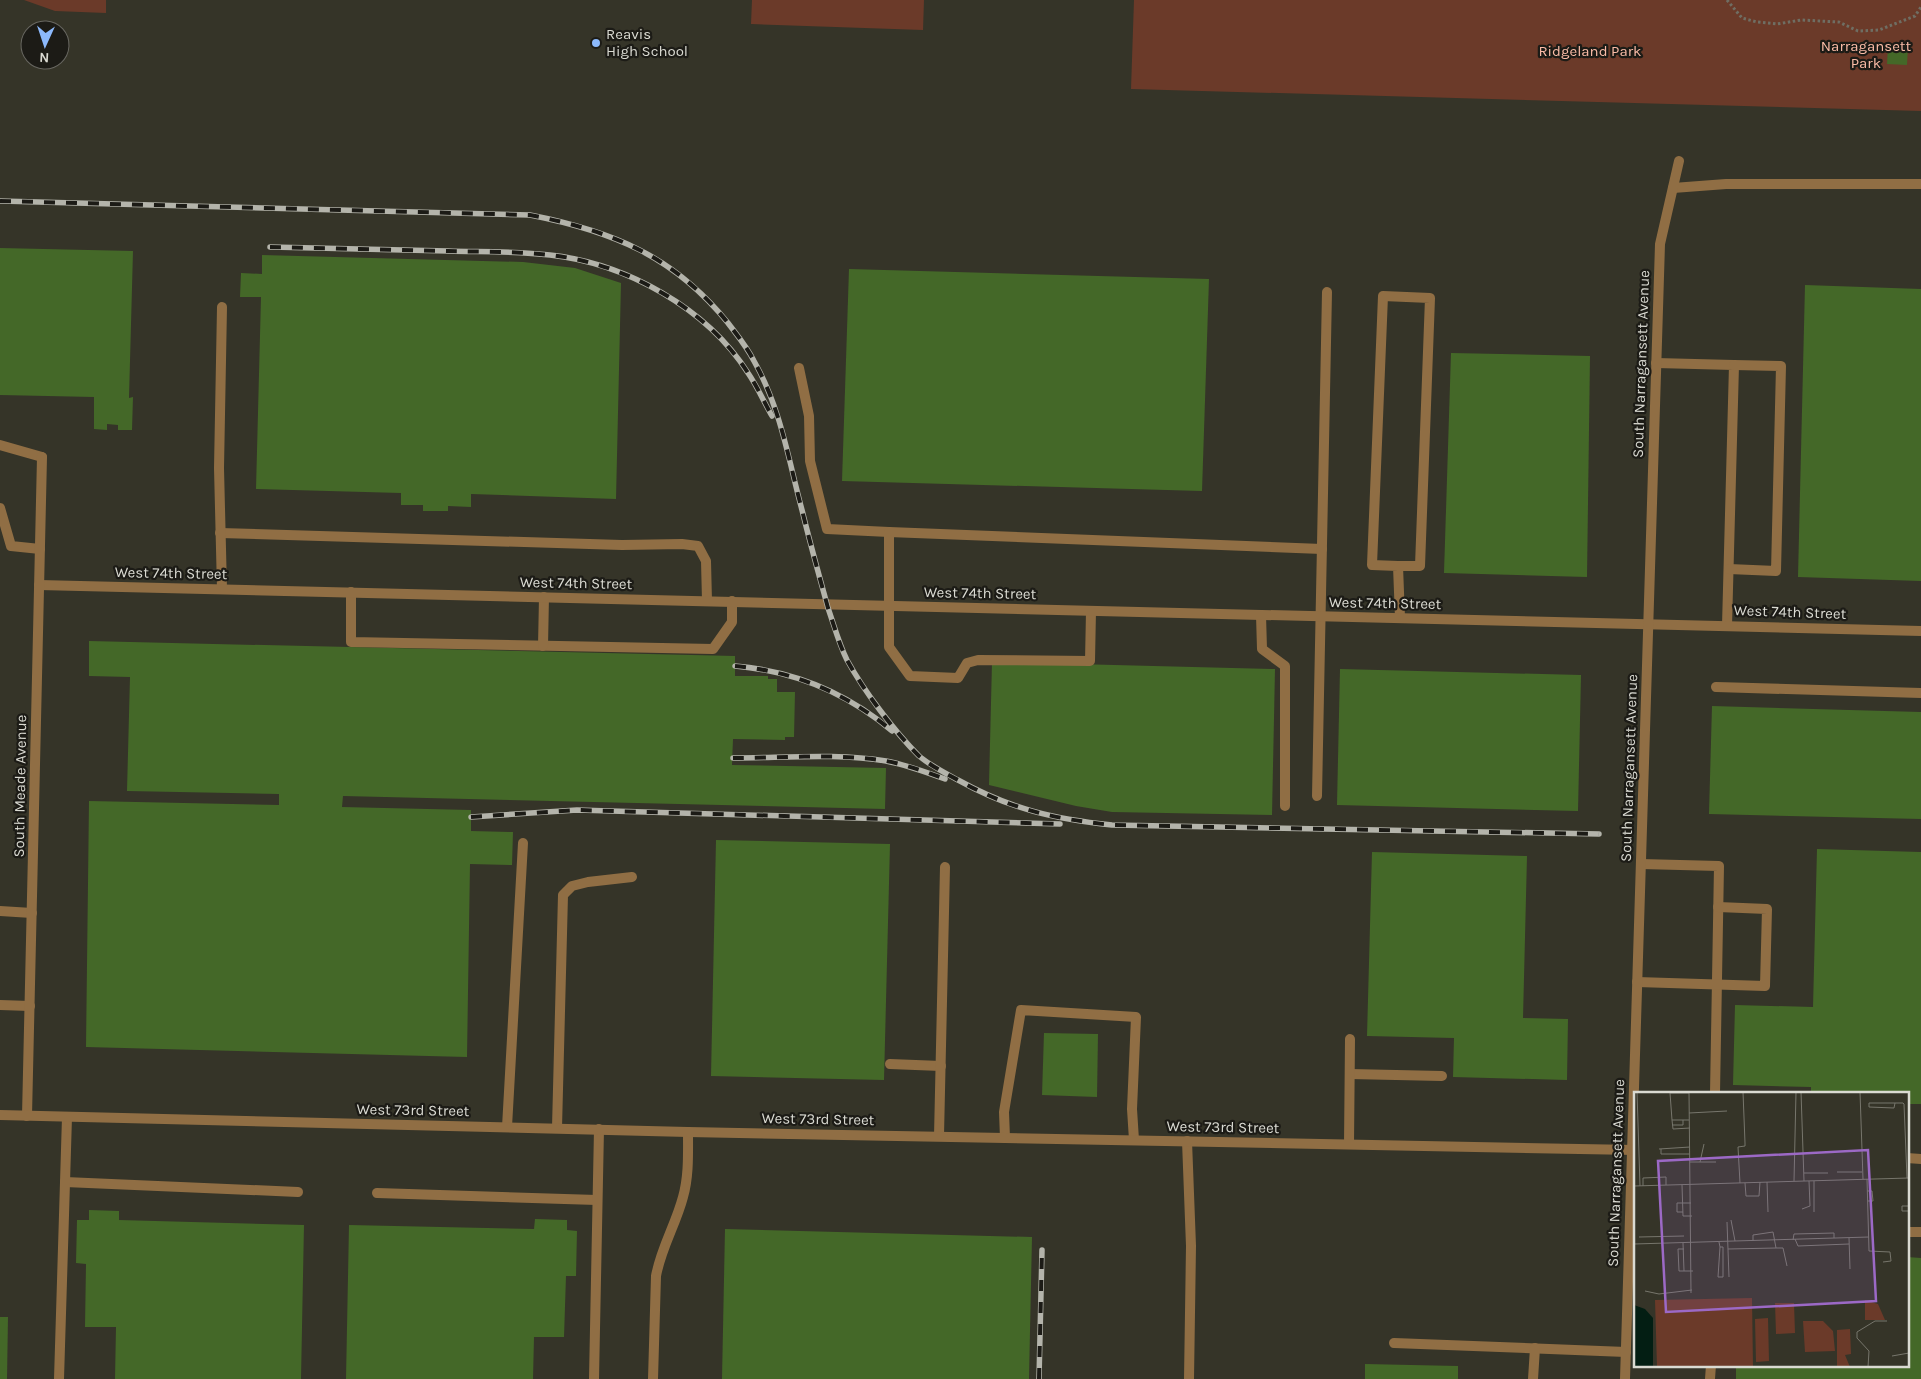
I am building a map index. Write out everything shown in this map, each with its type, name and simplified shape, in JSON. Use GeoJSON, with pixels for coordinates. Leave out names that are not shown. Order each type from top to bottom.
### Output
{"type":"FeatureCollection","features":[{"type":"Feature","properties":{"kind":"street","name":"South Narragansett Avenue"},"geometry":{"type":"LineString","coordinates":[[1634,1092],[1660,244],[1680,161]]}},
{"type":"Feature","properties":{"kind":"street"},"geometry":{"type":"LineString","coordinates":[[1673,188],[1726,184],[1921,184]]}},
{"type":"Feature","properties":{"kind":"street"},"geometry":{"type":"LineString","coordinates":[[1317,796],[1327,292]]}},
{"type":"Feature","properties":{"kind":"street"},"geometry":{"type":"LineString","coordinates":[[1383,296],[1430,298],[1420,566],[1398,566],[1372,565],[1383,296]]}},
{"type":"Feature","properties":{"kind":"street"},"geometry":{"type":"LineString","coordinates":[[222,307],[219,468],[222,589]]}},
{"type":"Feature","properties":{"kind":"street"},"geometry":{"type":"LineString","coordinates":[[1656,363],[1781,366],[1776,571],[1729,569]]}},
{"type":"Feature","properties":{"kind":"street"},"geometry":{"type":"LineString","coordinates":[[1727,626],[1734,365]]}},
{"type":"Feature","properties":{"kind":"street"},"geometry":{"type":"LineString","coordinates":[[798,368],[809,416],[810,461],[827,529],[1322,549]]}},
{"type":"Feature","properties":{"kind":"street","name":"South Meade Avenue"},"geometry":{"type":"LineString","coordinates":[[0,445],[42,457],[27,1116]]}},
{"type":"Feature","properties":{"kind":"street"},"geometry":{"type":"LineString","coordinates":[[0,508],[11,546],[40,549]]}},
{"type":"Feature","properties":{"kind":"street"},"geometry":{"type":"LineString","coordinates":[[890,532],[889,647],[910,676],[958,678],[967,664],[978,660],[1090,661],[1091,611]]}},
{"type":"Feature","properties":{"kind":"street"},"geometry":{"type":"LineString","coordinates":[[220,533],[682,544],[698,546],[706,561],[707,601]]}},
{"type":"Feature","properties":{"kind":"street"},"geometry":{"type":"LineString","coordinates":[[1398,566],[1400,618]]}},
{"type":"Feature","properties":{"kind":"street","name":"West 74th Street"},"geometry":{"type":"LineString","coordinates":[[39,584],[1921,631]]}},
{"type":"Feature","properties":{"kind":"street"},"geometry":{"type":"LineString","coordinates":[[351,592],[351,642],[713,649],[732,622],[732,601]]}},
{"type":"Feature","properties":{"kind":"street"},"geometry":{"type":"LineString","coordinates":[[543,646],[544,597]]}},
{"type":"Feature","properties":{"kind":"street"},"geometry":{"type":"LineString","coordinates":[[1261,615],[1262,649],[1284,666],[1285,806]]}},
{"type":"Feature","properties":{"kind":"street"},"geometry":{"type":"LineString","coordinates":[[1716,687],[1921,692]]}},
{"type":"Feature","properties":{"kind":"street"},"geometry":{"type":"LineString","coordinates":[[507,1127],[523,842]]}},
{"type":"Feature","properties":{"kind":"street"},"geometry":{"type":"LineString","coordinates":[[1641,864],[1719,866],[1715,1092]]}},
{"type":"Feature","properties":{"kind":"street"},"geometry":{"type":"LineString","coordinates":[[939,1136],[945,867]]}},
{"type":"Feature","properties":{"kind":"street"},"geometry":{"type":"LineString","coordinates":[[557,1128],[563,895],[572,886],[588,882],[632,877]]}},
{"type":"Feature","properties":{"kind":"street"},"geometry":{"type":"LineString","coordinates":[[1637,982],[1765,986],[1767,909],[1718,907]]}},
{"type":"Feature","properties":{"kind":"street"},"geometry":{"type":"LineString","coordinates":[[0,911],[32,913]]}},
{"type":"Feature","properties":{"kind":"street"},"geometry":{"type":"LineString","coordinates":[[0,1006],[30,1006]]}},
{"type":"Feature","properties":{"kind":"street"},"geometry":{"type":"LineString","coordinates":[[1005,1138],[1004,1112],[1021,1010],[1136,1016],[1132,1109],[1134,1140]]}},
{"type":"Feature","properties":{"kind":"street"},"geometry":{"type":"LineString","coordinates":[[1349,1144],[1350,1039]]}},
{"type":"Feature","properties":{"kind":"street"},"geometry":{"type":"LineString","coordinates":[[890,1064],[941,1066]]}},
{"type":"Feature","properties":{"kind":"street"},"geometry":{"type":"LineString","coordinates":[[1350,1074],[1442,1076]]}},
{"type":"Feature","properties":{"kind":"street","name":"South Narragansett Avenue"},"geometry":{"type":"LineString","coordinates":[[1625,1379],[1634,1108]]}},
{"type":"Feature","properties":{"kind":"street","name":"West 73rd Street"},"geometry":{"type":"LineString","coordinates":[[0,1115],[688,1132],[1633,1150]]}},
{"type":"Feature","properties":{"kind":"street"},"geometry":{"type":"LineString","coordinates":[[59,1379],[67,1117]]}},
{"type":"Feature","properties":{"kind":"street"},"geometry":{"type":"LineString","coordinates":[[594,1379],[599,1129]]}},
{"type":"Feature","properties":{"kind":"street"},"geometry":{"type":"LineString","coordinates":[[652,1379],[656,1276],[663,1247],[683,1197],[688,1163],[688,1132]]}},
{"type":"Feature","properties":{"kind":"street"},"geometry":{"type":"LineString","coordinates":[[1187,1141],[1191,1246],[1189,1379]]}},
{"type":"Feature","properties":{"kind":"street"},"geometry":{"type":"LineString","coordinates":[[1908,1158],[1921,1159]]}},
{"type":"Feature","properties":{"kind":"street"},"geometry":{"type":"LineString","coordinates":[[65,1182],[298,1192]]}},
{"type":"Feature","properties":{"kind":"street"},"geometry":{"type":"LineString","coordinates":[[377,1193],[597,1200]]}},
{"type":"Feature","properties":{"kind":"street"},"geometry":{"type":"LineString","coordinates":[[1908,1232],[1921,1232]]}},
{"type":"Feature","properties":{"kind":"street"},"geometry":{"type":"LineString","coordinates":[[1394,1343],[1626,1352]]}},
{"type":"Feature","properties":{"kind":"street"},"geometry":{"type":"LineString","coordinates":[[1533,1379],[1535,1348]]}},
{"type":"Feature","properties":{"kind":"street"},"geometry":{"type":"LineString","coordinates":[[1710,1379],[1711,1366]]}},
{"type":"Feature","properties":{"kind":"path"},"geometry":{"type":"LineString","coordinates":[[1727,0],[1742,18],[1757,22],[1776,24],[1801,20],[1839,22],[1858,30],[1879,30],[1915,16],[1921,7]]}},
{"type":"Feature","properties":{"kind":"green space"},"geometry":{"type":"Polygon","coordinates":[[[24,0],[106,0],[106,13],[55,11],[24,0]]]}},
{"type":"Feature","properties":{"kind":"green space"},"geometry":{"type":"Polygon","coordinates":[[[752,0],[924,0],[923,30],[751,24],[752,0]]]}},
{"type":"Feature","properties":{"kind":"green space","name":"Ridgeland Park"},"geometry":{"type":"Polygon","coordinates":[[[1134,0],[1921,0],[1921,111],[1131,89],[1134,0]]]}},
{"type":"Feature","properties":{"kind":"building"},"geometry":{"type":"Polygon","coordinates":[[[1888,45],[1908,46],[1907,65],[1887,64],[1888,45]]]}},
{"type":"Feature","properties":{"kind":"building"},"geometry":{"type":"Polygon","coordinates":[[[0,248],[133,251],[129,398],[133,397],[132,430],[118,430],[118,425],[107,424],[107,430],[94,429],[94,397],[0,395],[0,248]]]}},
{"type":"Feature","properties":{"kind":"building"},"geometry":{"type":"Polygon","coordinates":[[[262,255],[523,262],[575,268],[621,283],[616,499],[471,494],[471,507],[448,506],[448,511],[423,511],[423,505],[401,505],[401,493],[256,489],[261,297],[240,297],[241,273],[262,274],[262,255]]]}},
{"type":"Feature","properties":{"kind":"building"},"geometry":{"type":"Polygon","coordinates":[[[849,269],[1209,279],[1202,491],[842,481],[849,269]]]}},
{"type":"Feature","properties":{"kind":"building"},"geometry":{"type":"Polygon","coordinates":[[[1805,285],[1921,289],[1921,581],[1798,577],[1805,285]]]}},
{"type":"Feature","properties":{"kind":"building"},"geometry":{"type":"Polygon","coordinates":[[[1451,353],[1590,356],[1587,577],[1444,573],[1451,353]]]}},
{"type":"Feature","properties":{"kind":"building"},"geometry":{"type":"Polygon","coordinates":[[[89,641],[735,656],[735,676],[768,676],[768,679],[777,679],[777,692],[795,692],[794,737],[785,737],[785,740],[733,739],[732,765],[886,768],[885,809],[343,796],[342,807],[471,810],[471,831],[513,832],[512,865],[470,864],[467,1057],[86,1047],[89,801],[279,805],[279,794],[127,791],[130,677],[89,676],[89,641]]]}},
{"type":"Feature","properties":{"kind":"building"},"geometry":{"type":"Polygon","coordinates":[[[992,662],[1275,669],[1272,815],[1112,812],[1076,806],[989,785],[992,662]]]}},
{"type":"Feature","properties":{"kind":"building"},"geometry":{"type":"Polygon","coordinates":[[[1340,669],[1581,675],[1578,811],[1337,805],[1340,669]]]}},
{"type":"Feature","properties":{"kind":"building"},"geometry":{"type":"Polygon","coordinates":[[[1712,706],[1921,712],[1921,819],[1709,814],[1712,706]]]}},
{"type":"Feature","properties":{"kind":"building"},"geometry":{"type":"Polygon","coordinates":[[[716,840],[890,844],[884,1080],[711,1076],[716,840]]]}},
{"type":"Feature","properties":{"kind":"building"},"geometry":{"type":"Polygon","coordinates":[[[1817,849],[1921,852],[1921,1104],[1908,1104],[1908,1092],[1811,1092],[1811,1087],[1733,1085],[1735,1005],[1813,1007],[1817,849]]]}},
{"type":"Feature","properties":{"kind":"building"},"geometry":{"type":"Polygon","coordinates":[[[1372,852],[1527,856],[1523,1018],[1568,1019],[1567,1080],[1453,1077],[1454,1038],[1367,1036],[1372,852]]]}},
{"type":"Feature","properties":{"kind":"building"},"geometry":{"type":"Polygon","coordinates":[[[1044,1033],[1098,1034],[1097,1097],[1042,1095],[1044,1033]]]}},
{"type":"Feature","properties":{"kind":"building"},"geometry":{"type":"Polygon","coordinates":[[[89,1210],[119,1211],[119,1220],[304,1225],[301,1379],[115,1379],[116,1327],[85,1327],[86,1264],[76,1263],[77,1220],[89,1220],[89,1210]]]}},
{"type":"Feature","properties":{"kind":"building"},"geometry":{"type":"Polygon","coordinates":[[[535,1219],[567,1220],[567,1230],[577,1231],[576,1276],[566,1276],[564,1337],[534,1337],[533,1379],[346,1379],[349,1225],[534,1229],[535,1219]]]}},
{"type":"Feature","properties":{"kind":"building"},"geometry":{"type":"Polygon","coordinates":[[[725,1229],[1032,1237],[1029,1379],[722,1379],[725,1229]]]}},
{"type":"Feature","properties":{"kind":"building"},"geometry":{"type":"Polygon","coordinates":[[[1908,1257],[1921,1258],[1921,1379],[1736,1379],[1736,1366],[1908,1366],[1908,1257]]]}},
{"type":"Feature","properties":{"kind":"building"},"geometry":{"type":"Polygon","coordinates":[[[0,1317],[8,1317],[7,1379],[0,1379],[0,1317]]]}},
{"type":"Feature","properties":{"kind":"building"},"geometry":{"type":"Polygon","coordinates":[[[1365,1364],[1458,1366],[1458,1379],[1365,1379],[1365,1364]]]}},
{"type":"Feature","properties":{"kind":"railway"},"geometry":{"type":"LineString","coordinates":[[0,201],[530,215],[560,221],[614,239],[640,250],[686,280],[707,300],[742,341],[771,397],[783,434],[828,608],[844,654],[862,685],[890,723],[909,746],[933,766],[977,790],[1014,805],[1051,816],[1112,825],[1599,834]]}},
{"type":"Feature","properties":{"kind":"railway"},"geometry":{"type":"LineString","coordinates":[[270,247],[524,253],[578,260],[607,268],[635,279],[662,293],[687,309],[710,328],[731,350],[748,373],[772,416]]}},
{"type":"Feature","properties":{"kind":"railway"},"geometry":{"type":"LineString","coordinates":[[735,666],[778,673],[818,686],[857,706],[892,731]]}},
{"type":"Feature","properties":{"kind":"railway"},"geometry":{"type":"LineString","coordinates":[[733,758],[849,757],[886,761],[924,771],[945,779]]}},
{"type":"Feature","properties":{"kind":"railway"},"geometry":{"type":"LineString","coordinates":[[471,817],[577,810],[1060,824]]}},
{"type":"Feature","properties":{"kind":"railway"},"geometry":{"type":"LineString","coordinates":[[1039,1379],[1042,1250]]}},
{"type":"Feature","properties":{"kind":"place","name":"Reavis High School"},"geometry":{"type":"Point","coordinates":[596,43]}},
{"type":"Feature","properties":{"kind":"park label","name":"Narragansett Park"},"geometry":{"type":"Point","coordinates":[1866,54]}}]}
